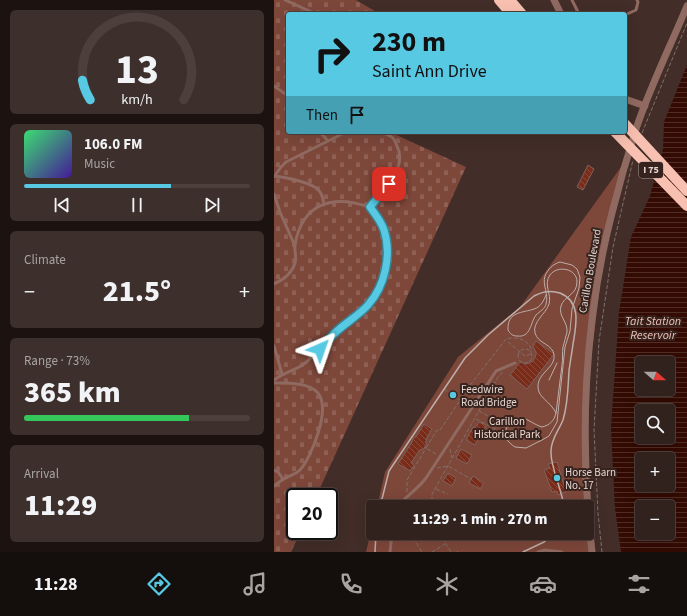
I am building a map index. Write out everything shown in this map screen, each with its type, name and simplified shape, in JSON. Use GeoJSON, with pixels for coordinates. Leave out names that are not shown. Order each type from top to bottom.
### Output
{"type":"FeatureCollection","features":[{"type":"Feature","properties":{"kind":"highway"},"geometry":{"type":"LineString","coordinates":[[498,0],[509,12]]}},
{"type":"Feature","properties":{"kind":"highway"},"geometry":{"type":"LineString","coordinates":[[510,0],[520,12]]}},
{"type":"Feature","properties":{"kind":"highway","name":"I 75"},"geometry":{"type":"LineString","coordinates":[[627,126],[687,191]]}},
{"type":"Feature","properties":{"kind":"highway","name":"I 75"},"geometry":{"type":"LineString","coordinates":[[617,134],[687,206]]}},
{"type":"Feature","properties":{"kind":"street"},"geometry":{"type":"LineString","coordinates":[[554,0],[560,12]]}},
{"type":"Feature","properties":{"kind":"street","name":"Carillon Boulevard"},"geometry":{"type":"LineString","coordinates":[[592,552],[589,518],[586,416],[588,367],[593,315],[599,276],[612,213],[636,129],[644,106],[687,6]]}},
{"type":"Feature","properties":{"kind":"street"},"geometry":{"type":"LineString","coordinates":[[627,99],[644,106]]}},
{"type":"Feature","properties":{"kind":"lane"},"geometry":{"type":"LineString","coordinates":[[285,0],[312,12]]}},
{"type":"Feature","properties":{"kind":"lane"},"geometry":{"type":"LineString","coordinates":[[572,0],[578,12]]}},
{"type":"Feature","properties":{"kind":"lane"},"geometry":{"type":"LineString","coordinates":[[627,14],[636,10],[637,0]]}},
{"type":"Feature","properties":{"kind":"lane"},"geometry":{"type":"LineString","coordinates":[[274,86],[286,95]]}},
{"type":"Feature","properties":{"kind":"lane"},"geometry":{"type":"LineString","coordinates":[[322,134],[328,141]]}},
{"type":"Feature","properties":{"kind":"lane"},"geometry":{"type":"LineString","coordinates":[[324,205],[320,192],[316,188],[288,178],[274,177],[280,167],[286,162],[342,134]]}},
{"type":"Feature","properties":{"kind":"lane"},"geometry":{"type":"LineString","coordinates":[[370,207],[389,184],[400,161],[400,152],[393,138],[386,134]]}},
{"type":"Feature","properties":{"kind":"lane"},"geometry":{"type":"LineString","coordinates":[[274,194],[295,246],[296,259],[292,270],[281,281],[274,284]]}},
{"type":"Feature","properties":{"kind":"lane"},"geometry":{"type":"LineString","coordinates":[[274,381],[282,374],[300,366],[312,357],[336,332],[368,305],[380,287],[386,271],[386,238],[384,229],[370,207],[360,204],[342,201],[324,205],[313,210],[303,221],[295,246]]}},
{"type":"Feature","properties":{"kind":"lane"},"geometry":{"type":"LineString","coordinates":[[274,346],[282,374]]}},
{"type":"Feature","properties":{"kind":"lane"},"geometry":{"type":"LineString","coordinates":[[403,500],[421,485],[433,469],[496,371],[515,363]]}},
{"type":"Feature","properties":{"kind":"lane"},"geometry":{"type":"LineString","coordinates":[[274,381],[295,383],[312,388],[318,392],[322,400],[323,411],[315,441],[306,460],[294,475],[284,479],[274,486]]}},
{"type":"Feature","properties":{"kind":"lane"},"geometry":{"type":"LineString","coordinates":[[274,470],[284,479]]}},
{"type":"Feature","properties":{"kind":"lane"},"geometry":{"type":"LineString","coordinates":[[390,552],[391,540]]}},
{"type":"Feature","properties":{"kind":"lane"},"geometry":{"type":"LineString","coordinates":[[538,552],[545,550],[562,552]]}},
{"type":"Feature","properties":{"kind":"path"},"geometry":{"type":"LineString","coordinates":[[642,133],[687,23]]}},
{"type":"Feature","properties":{"kind":"path"},"geometry":{"type":"LineString","coordinates":[[602,552],[598,513],[594,430],[599,341],[613,247],[634,159]]}},
{"type":"Feature","properties":{"kind":"path"},"geometry":{"type":"LineString","coordinates":[[410,500],[406,496],[407,480],[425,447],[437,430],[440,430],[460,400],[506,339],[514,338],[528,343],[530,346],[531,359],[524,362],[520,360],[515,363]]}},
{"type":"Feature","properties":{"kind":"path"},"geometry":{"type":"LineString","coordinates":[[508,342],[525,356],[531,353]]}},
{"type":"Feature","properties":{"kind":"path"},"geometry":{"type":"LineString","coordinates":[[520,360],[518,356],[521,350],[526,350],[531,353]]}},
{"type":"Feature","properties":{"kind":"path"},"geometry":{"type":"LineString","coordinates":[[432,500],[432,494],[442,475],[466,436],[498,377],[504,372]]}},
{"type":"Feature","properties":{"kind":"path"},"geometry":{"type":"LineString","coordinates":[[444,389],[460,400]]}},
{"type":"Feature","properties":{"kind":"path"},"geometry":{"type":"LineString","coordinates":[[479,411],[499,422],[492,436],[494,440]]}},
{"type":"Feature","properties":{"kind":"path"},"geometry":{"type":"LineString","coordinates":[[475,418],[495,428]]}},
{"type":"Feature","properties":{"kind":"path"},"geometry":{"type":"LineString","coordinates":[[449,442],[452,459]]}},
{"type":"Feature","properties":{"kind":"path"},"geometry":{"type":"LineString","coordinates":[[425,447],[435,453]]}},
{"type":"Feature","properties":{"kind":"path"},"geometry":{"type":"LineString","coordinates":[[433,469],[448,466],[470,479]]}},
{"type":"Feature","properties":{"kind":"path"},"geometry":{"type":"LineString","coordinates":[[435,489],[448,494]]}},
{"type":"Feature","properties":{"kind":"path"},"geometry":{"type":"LineString","coordinates":[[414,540],[422,552]]}},
{"type":"Feature","properties":{"kind":"path"},"geometry":{"type":"LineString","coordinates":[[444,540],[451,552]]}},
{"type":"Feature","properties":{"kind":"path"},"geometry":{"type":"LineString","coordinates":[[432,552],[446,543]]}},
{"type":"Feature","properties":{"kind":"green space"},"geometry":{"type":"Polygon","coordinates":[[[274,0],[356,0],[377,12],[286,12],[286,134],[394,134],[466,167],[320,488],[286,488],[286,540],[297,540],[291,552],[274,552],[274,0]]]}},
{"type":"Feature","properties":{"kind":"green space","name":"Carillon Historical Park"},"geometry":{"type":"Polygon","coordinates":[[[621,167],[624,172],[605,245],[587,392],[590,500],[379,500],[385,472],[458,357],[520,307],[621,167]]]}},
{"type":"Feature","properties":{"kind":"green space","name":"Carillon Historical Park"},"geometry":{"type":"Polygon","coordinates":[[[369,540],[592,540],[592,552],[366,552],[369,540]]]}},
{"type":"Feature","properties":{"kind":"water","name":"Tait Station Reservoir"},"geometry":{"type":"Polygon","coordinates":[[[687,65],[687,552],[621,552],[615,508],[611,428],[619,312],[631,237],[650,196],[663,149],[664,122],[687,65]]]}},
{"type":"Feature","properties":{"kind":"building"},"geometry":{"type":"Polygon","coordinates":[[[588,165],[594,169],[583,190],[577,187],[588,165]]]}},
{"type":"Feature","properties":{"kind":"building"},"geometry":{"type":"Polygon","coordinates":[[[536,341],[554,354],[527,389],[510,375],[520,362],[527,364],[533,361],[536,352],[533,346],[536,341]]]}},
{"type":"Feature","properties":{"kind":"building"},"geometry":{"type":"Polygon","coordinates":[[[479,422],[486,425],[475,445],[466,440],[473,427],[475,428],[479,422]]]}},
{"type":"Feature","properties":{"kind":"building"},"geometry":{"type":"Polygon","coordinates":[[[424,424],[432,429],[426,439],[427,440],[425,442],[427,443],[423,450],[421,449],[419,451],[411,463],[414,465],[410,471],[398,464],[413,438],[416,437],[424,424]]]}},
{"type":"Feature","properties":{"kind":"building"},"geometry":{"type":"Polygon","coordinates":[[[461,449],[472,455],[467,464],[456,458],[461,449]]]}},
{"type":"Feature","properties":{"kind":"building","name":"Horse Barn No. 17"},"geometry":{"type":"Polygon","coordinates":[[[557,462],[566,492],[558,495],[557,491],[552,492],[544,470],[550,468],[548,464],[557,462]]]}},
{"type":"Feature","properties":{"kind":"building"},"geometry":{"type":"Polygon","coordinates":[[[448,473],[456,478],[452,486],[443,481],[448,473]]]}},
{"type":"Feature","properties":{"kind":"building"},"geometry":{"type":"Polygon","coordinates":[[[473,476],[484,483],[480,489],[469,483],[473,476]]]}},
{"type":"Feature","properties":{"kind":"tram line"},"geometry":{"type":"LineString","coordinates":[[546,295],[539,307],[513,316],[508,324],[508,330],[511,334],[516,336],[522,336],[528,332],[534,318],[545,306],[547,297],[544,279],[546,273],[551,267],[560,262],[572,265],[577,269],[580,277],[579,288],[572,309],[570,331],[565,347],[557,422],[549,436],[526,448],[515,447],[506,438],[505,434],[507,427],[514,419],[522,418],[542,427],[551,422],[556,413],[563,347],[567,332],[567,328],[560,310],[565,300],[575,290],[577,282],[574,274],[570,271],[562,269],[553,272],[548,279],[547,286],[550,300],[549,304],[537,322],[535,329],[535,333],[539,340],[553,351],[554,360],[542,376],[538,386],[540,395],[556,413]]}},
{"type":"Feature","properties":{"kind":"tram line"},"geometry":{"type":"LineString","coordinates":[[549,380],[557,363]]}},
{"type":"Feature","properties":{"kind":"railway"},"geometry":{"type":"LineString","coordinates":[[382,500],[389,471],[465,358],[488,335],[534,296],[550,291],[560,293],[567,297],[572,302],[576,315],[566,408],[563,420],[551,447],[552,464],[562,500]]}},
{"type":"Feature","properties":{"kind":"railway"},"geometry":{"type":"LineString","coordinates":[[375,552],[376,540]]}},
{"type":"Feature","properties":{"kind":"railway"},"geometry":{"type":"LineString","coordinates":[[523,552],[546,540]]}},
{"type":"Feature","properties":{"kind":"place","name":"Feedwire Road Bridge"},"geometry":{"type":"Point","coordinates":[453,395]}},
{"type":"Feature","properties":{"kind":"place","name":"Horse Barn No. 17"},"geometry":{"type":"Point","coordinates":[557,478]}},
{"type":"Feature","properties":{"kind":"route"},"geometry":{"type":"LineString","coordinates":[[320,349],[336,332],[368,305],[380,287],[386,271],[386,238],[384,229],[370,207],[389,184]]}}]}
